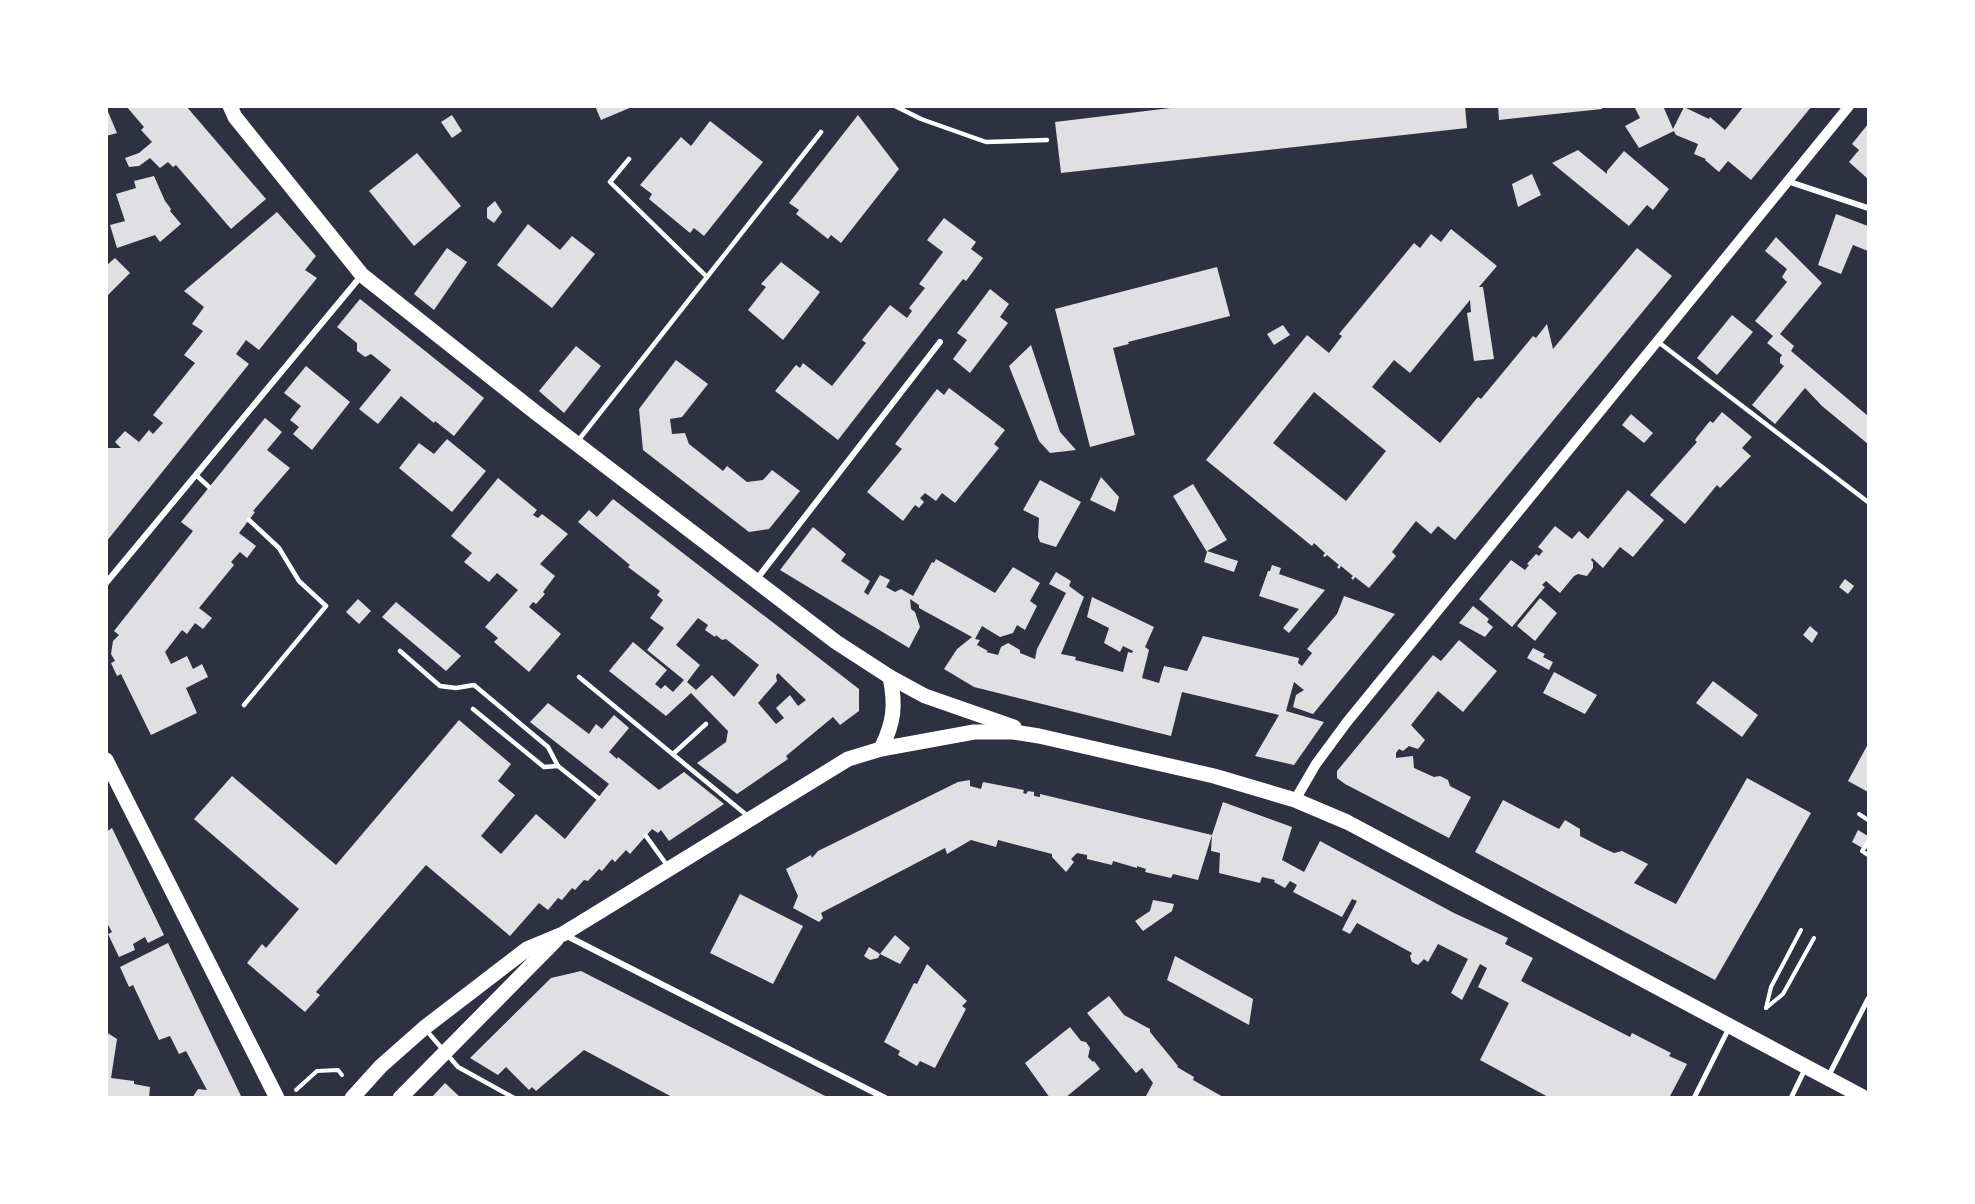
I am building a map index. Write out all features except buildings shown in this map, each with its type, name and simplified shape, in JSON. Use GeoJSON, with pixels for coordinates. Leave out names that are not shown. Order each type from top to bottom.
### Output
{"type":"FeatureCollection","features":[{"type":"Feature","properties":{"kind":"main road"},"geometry":{"type":"LineString","coordinates":[[230,106],[235,117],[362,275],[576,443],[836,642],[890,677],[933,699],[1039,736]]}},
{"type":"Feature","properties":{"kind":"main road"},"geometry":{"type":"LineString","coordinates":[[881,749],[892,726],[893,692],[890,677]]}},
{"type":"Feature","properties":{"kind":"main road"},"geometry":{"type":"LineString","coordinates":[[355,1094],[381,1066],[424,1028],[526,949],[563,934],[848,759],[881,749],[974,732],[1013,732],[1214,776],[1295,800],[1347,822],[1864,1098]]}},
{"type":"Feature","properties":{"kind":"main road"},"geometry":{"type":"LineString","coordinates":[[106,760],[277,1098]]}},
{"type":"Feature","properties":{"kind":"main road"},"geometry":{"type":"LineString","coordinates":[[400,1098],[563,934]]}},
{"type":"Feature","properties":{"kind":"street"},"geometry":{"type":"LineString","coordinates":[[1295,800],[1316,764],[1347,722],[1849,106]]}},
{"type":"Feature","properties":{"kind":"street"},"geometry":{"type":"LineString","coordinates":[[1787,181],[1869,208]]}},
{"type":"Feature","properties":{"kind":"street"},"geometry":{"type":"LineString","coordinates":[[106,583],[362,275]]}},
{"type":"Feature","properties":{"kind":"street"},"geometry":{"type":"LineString","coordinates":[[755,580],[940,342]]}},
{"type":"Feature","properties":{"kind":"street"},"geometry":{"type":"LineString","coordinates":[[563,934],[885,1098]]}},
{"type":"Feature","properties":{"kind":"street"},"geometry":{"type":"LineString","coordinates":[[1827,1077],[1869,999]]}},
{"type":"Feature","properties":{"kind":"street"},"geometry":{"type":"LineString","coordinates":[[1694,1098],[1730,1025]]}},
{"type":"Feature","properties":{"kind":"street"},"geometry":{"type":"LineString","coordinates":[[1791,1098],[1806,1066]]}},
{"type":"Feature","properties":{"kind":"lane"},"geometry":{"type":"LineString","coordinates":[[895,106],[921,119],[986,142],[1047,140]]}},
{"type":"Feature","properties":{"kind":"lane"},"geometry":{"type":"LineString","coordinates":[[576,443],[822,132]]}},
{"type":"Feature","properties":{"kind":"lane"},"geometry":{"type":"LineString","coordinates":[[629,159],[610,182],[707,277]]}},
{"type":"Feature","properties":{"kind":"lane"},"geometry":{"type":"LineString","coordinates":[[1658,342],[1869,502]]}},
{"type":"Feature","properties":{"kind":"lane"},"geometry":{"type":"LineString","coordinates":[[196,475],[209,487]]}},
{"type":"Feature","properties":{"kind":"lane"},"geometry":{"type":"LineString","coordinates":[[244,705],[326,606],[299,581],[279,548],[249,520]]}},
{"type":"Feature","properties":{"kind":"lane"},"geometry":{"type":"LineString","coordinates":[[400,651],[440,686],[456,688],[474,685],[548,747],[558,766],[598,798]]}},
{"type":"Feature","properties":{"kind":"lane"},"geometry":{"type":"LineString","coordinates":[[579,677],[751,819]]}},
{"type":"Feature","properties":{"kind":"lane"},"geometry":{"type":"LineString","coordinates":[[473,710],[544,766],[558,766]]}},
{"type":"Feature","properties":{"kind":"lane"},"geometry":{"type":"LineString","coordinates":[[673,754],[706,724]]}},
{"type":"Feature","properties":{"kind":"lane"},"geometry":{"type":"LineString","coordinates":[[646,836],[669,869]]}},
{"type":"Feature","properties":{"kind":"lane"},"geometry":{"type":"LineString","coordinates":[[424,1028],[458,1067],[514,1098]]}},
{"type":"Feature","properties":{"kind":"path"},"geometry":{"type":"LineString","coordinates":[[1859,814],[1869,820]]}},
{"type":"Feature","properties":{"kind":"path"},"geometry":{"type":"LineString","coordinates":[[1867,843],[1862,851],[1869,855]]}},
{"type":"Feature","properties":{"kind":"path"},"geometry":{"type":"LineString","coordinates":[[1801,930],[1771,987],[1766,1008],[1783,994],[1814,938]]}},
{"type":"Feature","properties":{"kind":"path"},"geometry":{"type":"LineString","coordinates":[[292,1092],[302,1087],[317,1071],[338,1070],[355,1094]]}}]}
